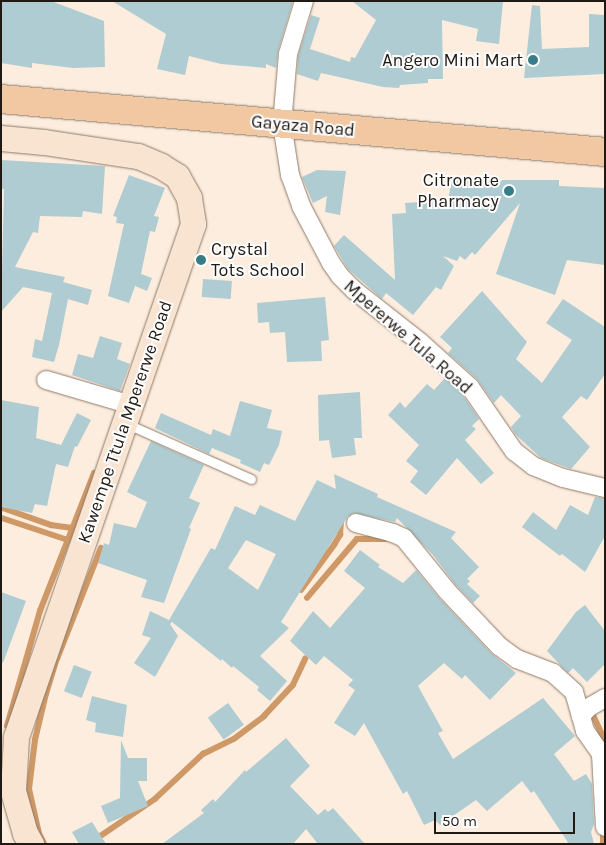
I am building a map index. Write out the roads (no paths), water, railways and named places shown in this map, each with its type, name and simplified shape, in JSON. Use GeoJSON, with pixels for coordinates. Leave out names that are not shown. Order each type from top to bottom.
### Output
{"type":"FeatureCollection","features":[{"type":"Feature","properties":{"kind":"main road","name":"Gayaza Road"},"geometry":{"type":"LineString","coordinates":[[1,99],[605,152]]}},
{"type":"Feature","properties":{"kind":"street","name":"Mpererwe Tula Road"},"geometry":{"type":"LineString","coordinates":[[304,1],[288,54],[282,124],[290,175],[301,206],[340,276],[470,387],[514,451],[533,466],[563,478],[605,488]]}},
{"type":"Feature","properties":{"kind":"street","name":"Kawempe Ttula Mpererwe Road"},"geometry":{"type":"LineString","coordinates":[[1,138],[44,142],[138,156],[176,176],[189,198],[193,224],[16,737],[13,791],[25,832],[31,844]]}},
{"type":"Feature","properties":{"kind":"street"},"geometry":{"type":"LineString","coordinates":[[46,380],[128,414]]}},
{"type":"Feature","properties":{"kind":"street"},"geometry":{"type":"LineString","coordinates":[[356,523],[404,538],[447,591],[499,646],[517,659],[553,673],[574,692],[585,730],[600,754],[605,827]]}},
{"type":"Feature","properties":{"kind":"street"},"geometry":{"type":"LineString","coordinates":[[581,716],[588,708],[605,698]]}},
{"type":"Feature","properties":{"kind":"lane"},"geometry":{"type":"LineString","coordinates":[[128,414],[251,479]]}},
{"type":"Feature","properties":{"kind":"waterway"},"geometry":{"type":"LineString","coordinates":[[7,726],[40,611],[94,473]]}},
{"type":"Feature","properties":{"kind":"waterway"},"geometry":{"type":"LineString","coordinates":[[3,508],[51,525],[72,528]]}},
{"type":"Feature","properties":{"kind":"waterway"},"geometry":{"type":"LineString","coordinates":[[2,518],[68,540]]}},
{"type":"Feature","properties":{"kind":"waterway"},"geometry":{"type":"LineString","coordinates":[[301,590],[340,535],[341,521]]}},
{"type":"Feature","properties":{"kind":"waterway"},"geometry":{"type":"LineString","coordinates":[[307,598],[357,539],[385,539]]}},
{"type":"Feature","properties":{"kind":"waterway"},"geometry":{"type":"LineString","coordinates":[[44,844],[39,834],[29,789],[35,740],[57,659],[101,548]]}},
{"type":"Feature","properties":{"kind":"waterway"},"geometry":{"type":"LineString","coordinates":[[96,839],[155,799],[203,754],[234,739],[264,716],[293,685],[305,659]]}},
{"type":"Feature","properties":{"kind":"waterway"},"geometry":{"type":"LineString","coordinates":[[591,710],[605,740]]}},
{"type":"Feature","properties":{"kind":"waterway"},"geometry":{"type":"LineString","coordinates":[[603,828],[603,844]]}},
{"type":"Feature","properties":{"kind":"place","name":"Angero Mini Mart"},"geometry":{"type":"Point","coordinates":[533,60]}},
{"type":"Feature","properties":{"kind":"place","name":"Citronate Pharmacy"},"geometry":{"type":"Point","coordinates":[509,191]}},
{"type":"Feature","properties":{"kind":"place","name":"Crystal Tots School"},"geometry":{"type":"Point","coordinates":[201,260]}}]}
